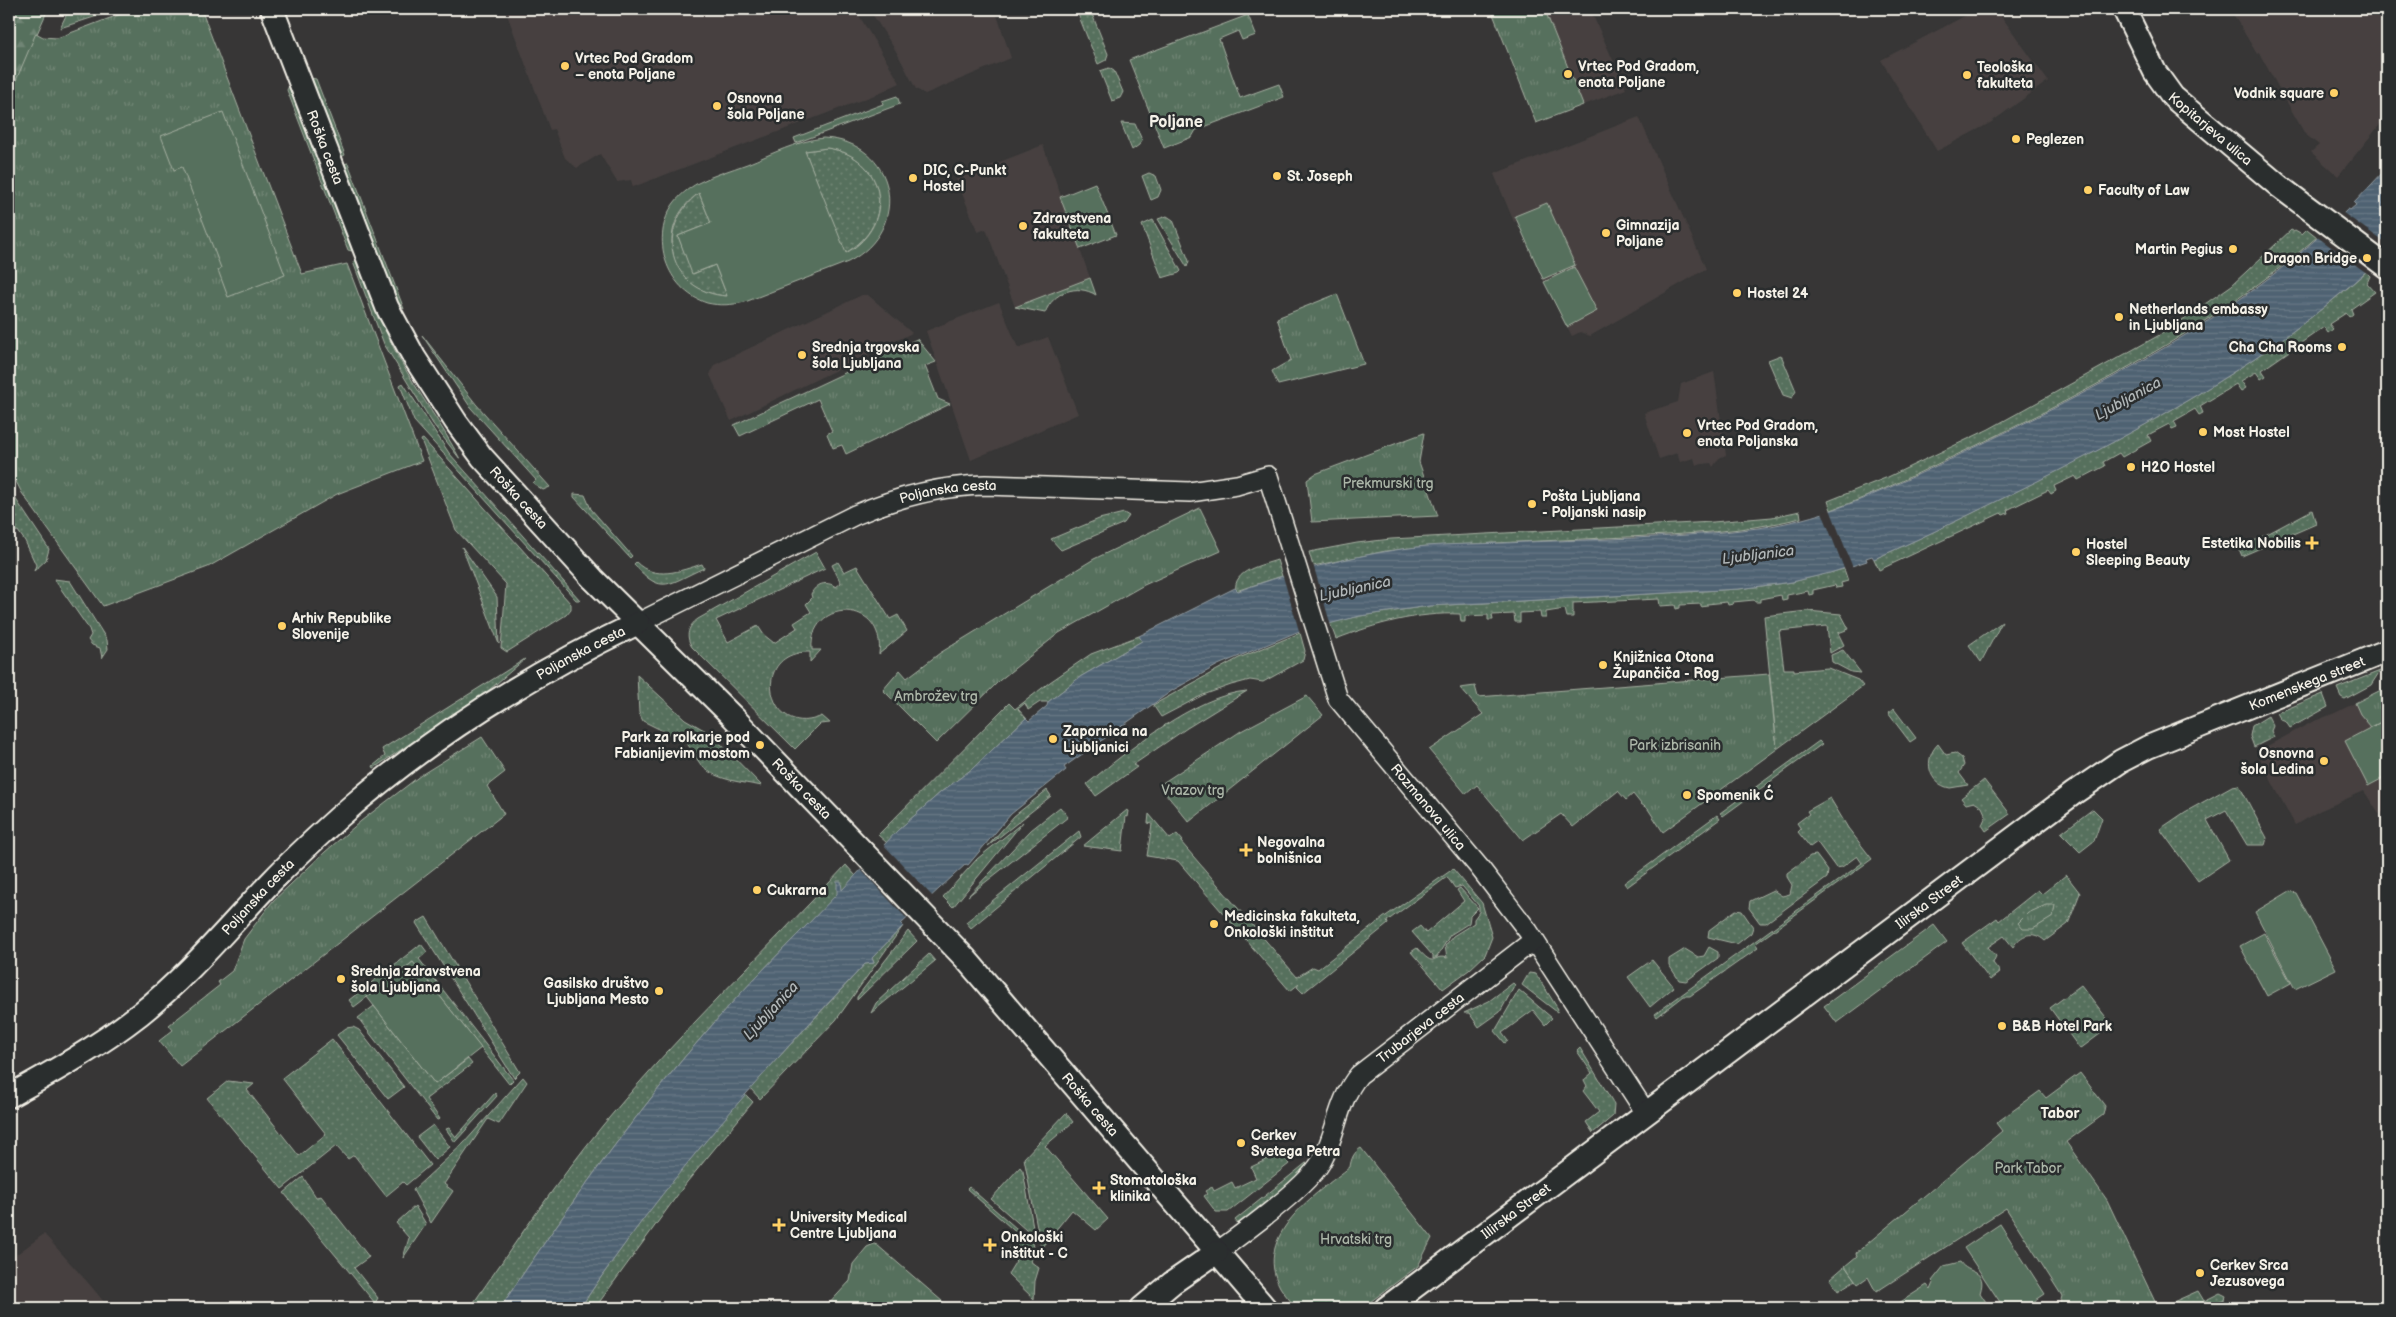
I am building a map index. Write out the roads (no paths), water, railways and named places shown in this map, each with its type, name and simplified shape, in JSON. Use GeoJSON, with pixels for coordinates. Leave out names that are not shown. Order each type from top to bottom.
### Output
{"type":"FeatureCollection","features":[{"type":"Feature","properties":{"kind":"main road","name":"Roška cesta"},"geometry":{"type":"LineString","coordinates":[[272,9],[387,307],[414,357],[456,422],[482,457],[593,579],[734,717],[965,958],[1266,1308]]}},
{"type":"Feature","properties":{"kind":"main road","name":"Kopitarjeva ulica"},"geometry":{"type":"LineString","coordinates":[[2124,9],[2155,72],[2173,97],[2322,220],[2387,267]]}},
{"type":"Feature","properties":{"kind":"main road","name":"Poljanska cesta"},"geometry":{"type":"LineString","coordinates":[[9,1096],[59,1070],[140,1014],[193,965],[288,865],[341,815],[391,775],[503,696],[567,657],[638,623]]}},
{"type":"Feature","properties":{"kind":"main road","name":"Komenskega street"},"geometry":{"type":"LineString","coordinates":[[2225,716],[2387,651]]}},
{"type":"Feature","properties":{"kind":"main road","name":"Ilirska Street"},"geometry":{"type":"LineString","coordinates":[[1646,1112],[1742,1043],[2074,794],[2121,761],[2148,747],[2225,716]]}},
{"type":"Feature","properties":{"kind":"main road","name":"Illirska Street"},"geometry":{"type":"LineString","coordinates":[[1386,1308],[1646,1112]]}},
{"type":"Feature","properties":{"kind":"main road"},"geometry":{"type":"LineString","coordinates":[[1142,1308],[1172,1283],[1217,1252]]}},
{"type":"Feature","properties":{"kind":"street","name":"Poljanska cesta"},"geometry":{"type":"LineString","coordinates":[[638,623],[840,522],[889,502],[923,492],[985,485],[1190,492],[1229,487],[1268,476]]}},
{"type":"Feature","properties":{"kind":"street","name":"Rozmanova ulica"},"geometry":{"type":"LineString","coordinates":[[1268,476],[1334,689],[1345,708],[1474,862],[1534,940],[1646,1112]]}},
{"type":"Feature","properties":{"kind":"street","name":"Trubarjeva cesta"},"geometry":{"type":"LineString","coordinates":[[1217,1252],[1310,1176],[1320,1164],[1344,1098],[1351,1085],[1364,1071],[1534,940]]}},
{"type":"Feature","properties":{"kind":"water","name":"Ljubljanica"},"geometry":{"type":"Polygon","coordinates":[[[2387,168],[2387,252],[2350,286],[2311,317],[2231,374],[2147,424],[2058,471],[1874,559],[1872,556],[1866,558],[1867,561],[1830,573],[1792,582],[1739,589],[1429,606],[1360,616],[1297,632],[1218,665],[1173,690],[1064,767],[1066,770],[1011,814],[968,865],[966,864],[901,924],[903,926],[872,958],[874,963],[865,964],[751,1088],[679,1173],[580,1308],[500,1308],[576,1198],[629,1126],[729,1006],[837,894],[837,881],[841,881],[842,890],[897,831],[941,792],[972,769],[1026,718],[1029,721],[1047,706],[1048,702],[1080,677],[1142,641],[1139,636],[1235,588],[1238,591],[1308,569],[1378,553],[1436,545],[1632,538],[1727,532],[1758,528],[1811,517],[1862,499],[1937,466],[2064,403],[2115,376],[2215,316],[2262,283],[2306,248],[2348,209],[2350,210],[2356,205],[2354,203],[2387,168]]]}},
{"type":"Feature","properties":{"kind":"place","name":"Vrtec Pod Gradom – enota Poljane"},"geometry":{"type":"Point","coordinates":[565,66]}},
{"type":"Feature","properties":{"kind":"place","name":"Vrtec Pod Gradom, enota Poljane"},"geometry":{"type":"Point","coordinates":[1568,74]}},
{"type":"Feature","properties":{"kind":"place","name":"Teološka fakulteta"},"geometry":{"type":"Point","coordinates":[1967,75]}},
{"type":"Feature","properties":{"kind":"place","name":"Vodnik square"},"geometry":{"type":"Point","coordinates":[2334,93]}},
{"type":"Feature","properties":{"kind":"place","name":"Osnovna šola Poljane"},"geometry":{"type":"Point","coordinates":[717,106]}},
{"type":"Feature","properties":{"kind":"place","name":"Peglezen"},"geometry":{"type":"Point","coordinates":[2016,139]}},
{"type":"Feature","properties":{"kind":"place","name":"St. Joseph"},"geometry":{"type":"Point","coordinates":[1277,176]}},
{"type":"Feature","properties":{"kind":"place","name":"DIC, C-Punkt Hostel"},"geometry":{"type":"Point","coordinates":[913,178]}},
{"type":"Feature","properties":{"kind":"place","name":"Faculty of Law"},"geometry":{"type":"Point","coordinates":[2088,190]}},
{"type":"Feature","properties":{"kind":"place","name":"Zdravstvena fakulteta"},"geometry":{"type":"Point","coordinates":[1023,226]}},
{"type":"Feature","properties":{"kind":"place","name":"Gimnazija Poljane"},"geometry":{"type":"Point","coordinates":[1606,233]}},
{"type":"Feature","properties":{"kind":"place","name":"Martin Pegius"},"geometry":{"type":"Point","coordinates":[2233,249]}},
{"type":"Feature","properties":{"kind":"place","name":"Dragon Bridge"},"geometry":{"type":"Point","coordinates":[2367,258]}},
{"type":"Feature","properties":{"kind":"place","name":"Hostel 24"},"geometry":{"type":"Point","coordinates":[1737,293]}},
{"type":"Feature","properties":{"kind":"place","name":"Netherlands embassy in Ljubljana"},"geometry":{"type":"Point","coordinates":[2119,317]}},
{"type":"Feature","properties":{"kind":"place","name":"Cha Cha Rooms"},"geometry":{"type":"Point","coordinates":[2342,347]}},
{"type":"Feature","properties":{"kind":"place","name":"Srednja trgovska šola Ljubljana"},"geometry":{"type":"Point","coordinates":[802,355]}},
{"type":"Feature","properties":{"kind":"place","name":"Most Hostel"},"geometry":{"type":"Point","coordinates":[2203,432]}},
{"type":"Feature","properties":{"kind":"place","name":"Vrtec Pod Gradom, enota Poljanska"},"geometry":{"type":"Point","coordinates":[1687,433]}},
{"type":"Feature","properties":{"kind":"place","name":"H2O Hostel"},"geometry":{"type":"Point","coordinates":[2131,467]}},
{"type":"Feature","properties":{"kind":"place","name":"Pošta Ljubljana - Poljanski nasip"},"geometry":{"type":"Point","coordinates":[1532,504]}},
{"type":"Feature","properties":{"kind":"place","name":"Estetika Nobilis"},"geometry":{"type":"Point","coordinates":[2312,543]}},
{"type":"Feature","properties":{"kind":"place","name":"Hostel Sleeping Beauty"},"geometry":{"type":"Point","coordinates":[2076,552]}},
{"type":"Feature","properties":{"kind":"place","name":"Arhiv Republike Slovenije"},"geometry":{"type":"Point","coordinates":[282,626]}},
{"type":"Feature","properties":{"kind":"place","name":"Knjižnica Otona Župančiča - Rog"},"geometry":{"type":"Point","coordinates":[1603,665]}},
{"type":"Feature","properties":{"kind":"place","name":"Zapornica na Ljubljanici"},"geometry":{"type":"Point","coordinates":[1053,739]}},
{"type":"Feature","properties":{"kind":"place","name":"Park za rolkarje pod Fabianijevim mostom"},"geometry":{"type":"Point","coordinates":[760,745]}},
{"type":"Feature","properties":{"kind":"place","name":"Osnovna šola Ledina"},"geometry":{"type":"Point","coordinates":[2324,761]}},
{"type":"Feature","properties":{"kind":"place","name":"Spomenik Ć"},"geometry":{"type":"Point","coordinates":[1687,795]}},
{"type":"Feature","properties":{"kind":"place","name":"Negovalna bolnišnica"},"geometry":{"type":"Point","coordinates":[1246,850]}},
{"type":"Feature","properties":{"kind":"place","name":"Cukrarna"},"geometry":{"type":"Point","coordinates":[757,890]}},
{"type":"Feature","properties":{"kind":"place","name":"Medicinska fakulteta, Onkološki inštitut"},"geometry":{"type":"Point","coordinates":[1214,924]}},
{"type":"Feature","properties":{"kind":"place","name":"Srednja zdravstvena šola Ljubljana"},"geometry":{"type":"Point","coordinates":[341,979]}},
{"type":"Feature","properties":{"kind":"place","name":"Gasilsko društvo Ljubljana Mesto"},"geometry":{"type":"Point","coordinates":[659,991]}},
{"type":"Feature","properties":{"kind":"place","name":"B&B Hotel Park"},"geometry":{"type":"Point","coordinates":[2002,1026]}},
{"type":"Feature","properties":{"kind":"place","name":"Cerkev Svetega Petra"},"geometry":{"type":"Point","coordinates":[1241,1143]}},
{"type":"Feature","properties":{"kind":"place","name":"Stomatološka klinika"},"geometry":{"type":"Point","coordinates":[1099,1188]}},
{"type":"Feature","properties":{"kind":"place","name":"University Medical Centre Ljubljana"},"geometry":{"type":"Point","coordinates":[779,1225]}},
{"type":"Feature","properties":{"kind":"place","name":"Onkološki inštitut - C"},"geometry":{"type":"Point","coordinates":[990,1245]}},
{"type":"Feature","properties":{"kind":"place","name":"Cerkev Srca Jezusovega"},"geometry":{"type":"Point","coordinates":[2200,1273]}},
{"type":"Feature","properties":{"kind":"district","name":"Poljane"},"geometry":{"type":"Point","coordinates":[1176,122]}},
{"type":"Feature","properties":{"kind":"district","name":"Tabor"},"geometry":{"type":"Point","coordinates":[2060,1113]}},
{"type":"Feature","properties":{"kind":"park label","name":"Prekmurski trg"},"geometry":{"type":"Point","coordinates":[1388,483]}},
{"type":"Feature","properties":{"kind":"park label","name":"Ambrožev trg"},"geometry":{"type":"Point","coordinates":[936,696]}},
{"type":"Feature","properties":{"kind":"park label","name":"Park izbrisanih"},"geometry":{"type":"Point","coordinates":[1675,745]}},
{"type":"Feature","properties":{"kind":"park label","name":"Vrazov trg"},"geometry":{"type":"Point","coordinates":[1193,790]}},
{"type":"Feature","properties":{"kind":"park label","name":"Park Tabor"},"geometry":{"type":"Point","coordinates":[2028,1168]}},
{"type":"Feature","properties":{"kind":"park label","name":"Hrvatski trg"},"geometry":{"type":"Point","coordinates":[1356,1239]}}]}
